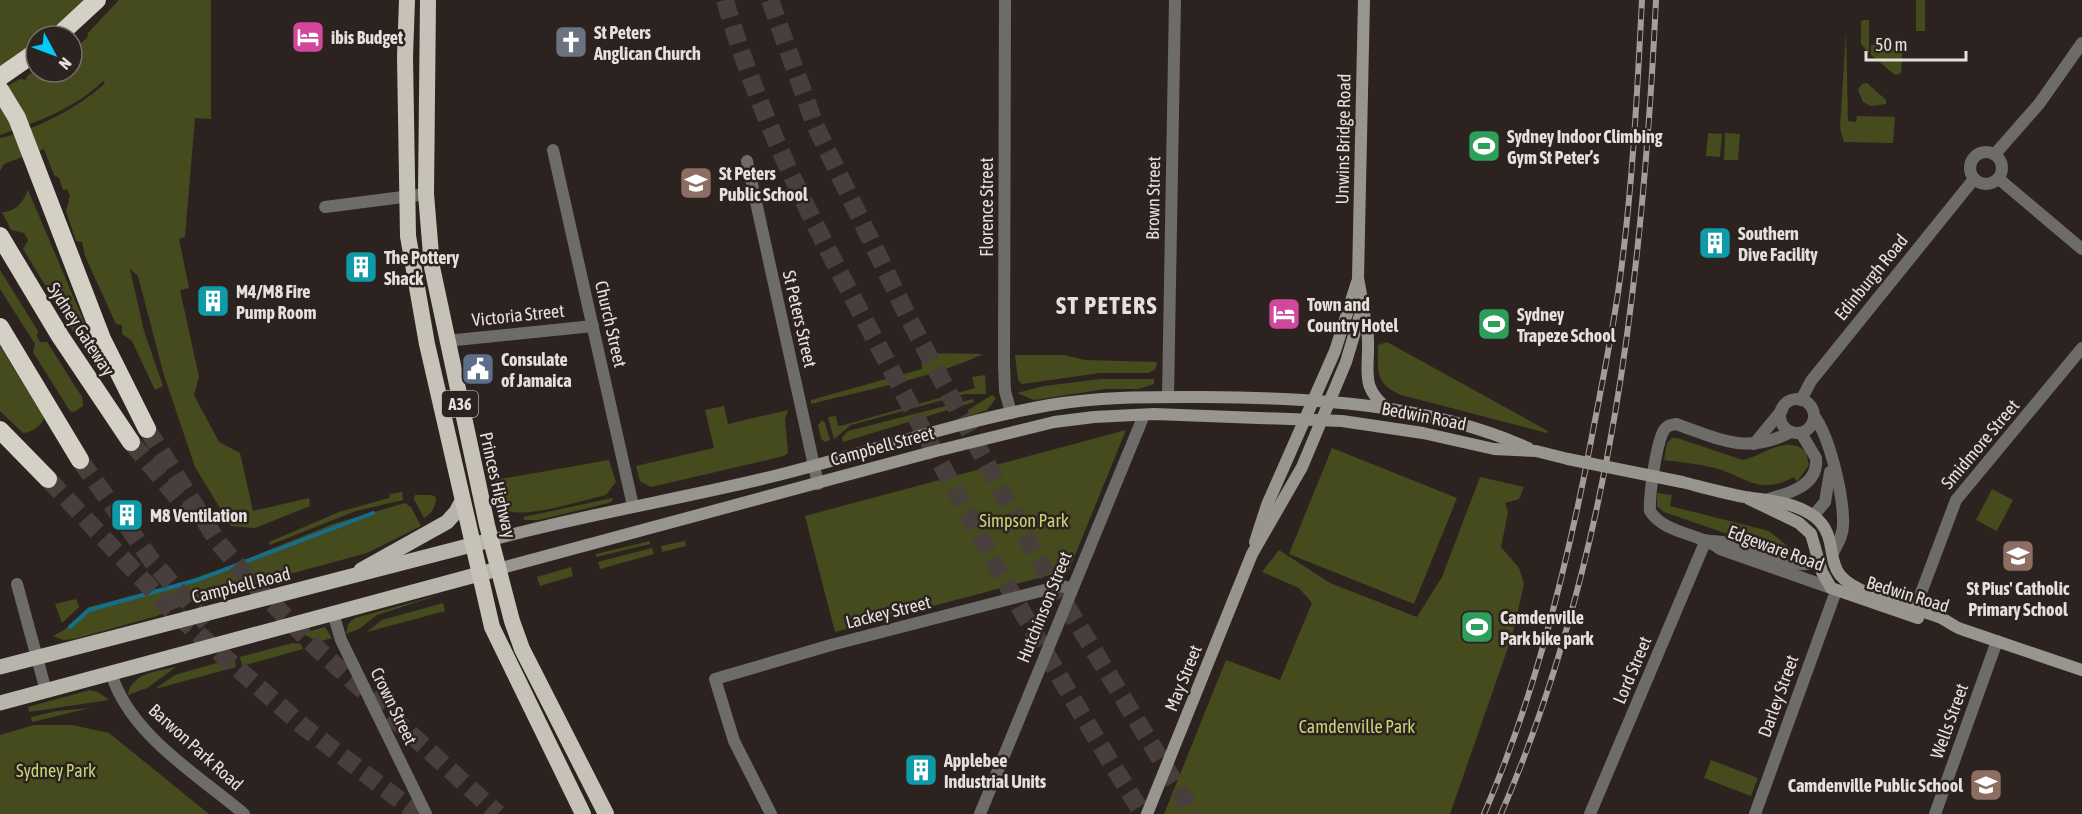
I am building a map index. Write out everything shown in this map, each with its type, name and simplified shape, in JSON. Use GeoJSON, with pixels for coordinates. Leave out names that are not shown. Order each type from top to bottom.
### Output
{"type":"FeatureCollection","features":[{"type":"Feature","properties":{"kind":"highway"},"geometry":{"type":"LineString","coordinates":[[71,24],[97,0]]}},
{"type":"Feature","properties":{"kind":"highway","name":"A36"},"geometry":{"type":"LineString","coordinates":[[407,0],[405,57],[410,260],[462,501],[492,627],[583,814]]}},
{"type":"Feature","properties":{"kind":"highway","name":"Princes Highway"},"geometry":{"type":"LineString","coordinates":[[428,0],[426,194],[432,267],[446,341],[491,540],[522,648],[606,814]]}},
{"type":"Feature","properties":{"kind":"highway"},"geometry":{"type":"LineString","coordinates":[[0,77],[24,60]]}},
{"type":"Feature","properties":{"kind":"highway"},"geometry":{"type":"LineString","coordinates":[[0,90],[17,118],[102,339],[147,429]]}},
{"type":"Feature","properties":{"kind":"highway","name":"Sydney Gateway"},"geometry":{"type":"LineString","coordinates":[[0,236],[60,336],[131,442]]}},
{"type":"Feature","properties":{"kind":"highway"},"geometry":{"type":"LineString","coordinates":[[0,327],[80,460]]}},
{"type":"Feature","properties":{"kind":"highway"},"geometry":{"type":"LineString","coordinates":[[0,430],[48,479]]}},
{"type":"Feature","properties":{"kind":"main road","name":"Unwins Bridge Road"},"geometry":{"type":"LineString","coordinates":[[1329,403],[1353,341],[1363,304],[1358,278],[1364,0]]}},
{"type":"Feature","properties":{"kind":"main road","name":"Unwins Bridge Road"},"geometry":{"type":"LineString","coordinates":[[1313,402],[1335,351],[1358,278]]}},
{"type":"Feature","properties":{"kind":"main road"},"geometry":{"type":"LineString","coordinates":[[1363,304],[1368,341],[1367,381],[1374,398],[1388,409]]}},
{"type":"Feature","properties":{"kind":"main road","name":"Campbell Street"},"geometry":{"type":"LineString","coordinates":[[491,540],[633,506],[716,490],[1011,413],[1052,405],[1118,397],[1168,396],[1313,402]]}},
{"type":"Feature","properties":{"kind":"main road","name":"Bedwin Road"},"geometry":{"type":"LineString","coordinates":[[1313,402],[1388,409],[1489,432],[1536,452]]}},
{"type":"Feature","properties":{"kind":"main road","name":"May Street"},"geometry":{"type":"LineString","coordinates":[[1252,554],[1258,526],[1313,402]]}},
{"type":"Feature","properties":{"kind":"main road","name":"May Street"},"geometry":{"type":"LineString","coordinates":[[1147,814],[1252,554],[1302,467],[1329,403]]}},
{"type":"Feature","properties":{"kind":"main road","name":"Campbell Street"},"geometry":{"type":"LineString","coordinates":[[478,574],[1054,422],[1144,415],[1305,419]]}},
{"type":"Feature","properties":{"kind":"main road","name":"Bedwin Road"},"geometry":{"type":"LineString","coordinates":[[1305,419],[1359,423],[1412,431],[1494,449],[1536,452],[1744,496],[1769,499],[1813,516],[1828,533],[1837,570],[1856,587],[1944,619],[1954,626]]}},
{"type":"Feature","properties":{"kind":"main road","name":"Bedwin Road"},"geometry":{"type":"LineString","coordinates":[[1744,496],[1767,510],[1799,523]]}},
{"type":"Feature","properties":{"kind":"main road"},"geometry":{"type":"LineString","coordinates":[[346,579],[447,522],[462,501]]}},
{"type":"Feature","properties":{"kind":"main road"},"geometry":{"type":"LineString","coordinates":[[1799,523],[1814,540],[1822,572],[1834,589]]}},
{"type":"Feature","properties":{"kind":"main road","name":"Campbell Road"},"geometry":{"type":"LineString","coordinates":[[0,667],[491,540]]}},
{"type":"Feature","properties":{"kind":"main road"},"geometry":{"type":"LineString","coordinates":[[0,703],[478,574]]}},
{"type":"Feature","properties":{"kind":"main road","name":"Bedwin Road"},"geometry":{"type":"LineString","coordinates":[[1834,589],[1942,626],[1954,626]]}},
{"type":"Feature","properties":{"kind":"main road"},"geometry":{"type":"LineString","coordinates":[[1954,626],[2082,670]]}},
{"type":"Feature","properties":{"kind":"street","name":"Florence Street"},"geometry":{"type":"LineString","coordinates":[[1005,0],[1004,365],[1005,391],[1011,413]]}},
{"type":"Feature","properties":{"kind":"street","name":"Brown Street"},"geometry":{"type":"LineString","coordinates":[[1168,396],[1175,0]]}},
{"type":"Feature","properties":{"kind":"street"},"geometry":{"type":"LineString","coordinates":[[1995,154],[2040,104],[2082,43]]}},
{"type":"Feature","properties":{"kind":"street","name":"Church Street"},"geometry":{"type":"LineString","coordinates":[[553,150],[633,506]]}},
{"type":"Feature","properties":{"kind":"street"},"geometry":{"type":"LineString","coordinates":[[1982,153],[1995,154],[2003,168],[1999,179],[1986,185],[1974,179],[1970,168],[1973,158],[1982,153]]}},
{"type":"Feature","properties":{"kind":"street","name":"St Peters Street"},"geometry":{"type":"LineString","coordinates":[[747,161],[818,484]]}},
{"type":"Feature","properties":{"kind":"street","name":"Edinburgh Road"},"geometry":{"type":"LineString","coordinates":[[1801,400],[1811,381],[1974,179]]}},
{"type":"Feature","properties":{"kind":"street"},"geometry":{"type":"LineString","coordinates":[[1999,179],[2082,249]]}},
{"type":"Feature","properties":{"kind":"street"},"geometry":{"type":"LineString","coordinates":[[325,207],[426,194]]}},
{"type":"Feature","properties":{"kind":"street","name":"Victoria Street"},"geometry":{"type":"LineString","coordinates":[[446,341],[593,326]]}},
{"type":"Feature","properties":{"kind":"street","name":"Smidmore Street"},"geometry":{"type":"LineString","coordinates":[[1915,609],[1956,500],[2082,348]]}},
{"type":"Feature","properties":{"kind":"street"},"geometry":{"type":"LineString","coordinates":[[1754,444],[1788,402],[1801,400],[1811,407],[1827,437],[1843,526],[1841,537],[1834,551]]}},
{"type":"Feature","properties":{"kind":"street"},"geometry":{"type":"LineString","coordinates":[[1769,499],[1800,489],[1813,472],[1816,458],[1796,433],[1783,426],[1782,410]]}},
{"type":"Feature","properties":{"kind":"street","name":"Hutchinson Street"},"geometry":{"type":"LineString","coordinates":[[980,814],[1144,415]]}},
{"type":"Feature","properties":{"kind":"street"},"geometry":{"type":"LineString","coordinates":[[1754,444],[1778,439],[1810,427],[1814,416]]}},
{"type":"Feature","properties":{"kind":"street","name":"Edgeware Road"},"geometry":{"type":"LineString","coordinates":[[1754,444],[1731,443],[1676,424],[1666,427],[1653,480],[1650,508],[1652,514],[1667,526],[1708,540],[1724,541],[1798,566],[1819,562]]}},
{"type":"Feature","properties":{"kind":"street"},"geometry":{"type":"LineString","coordinates":[[1799,523],[1813,516],[1825,502],[1830,456]]}},
{"type":"Feature","properties":{"kind":"street","name":"Edgeware Road"},"geometry":{"type":"LineString","coordinates":[[1708,540],[1720,549],[1834,589]]}},
{"type":"Feature","properties":{"kind":"street","name":"Lord Street"},"geometry":{"type":"LineString","coordinates":[[1590,814],[1708,540]]}},
{"type":"Feature","properties":{"kind":"street"},"geometry":{"type":"LineString","coordinates":[[17,584],[46,691]]}},
{"type":"Feature","properties":{"kind":"street","name":"Lackey Street"},"geometry":{"type":"LineString","coordinates":[[770,811],[734,741],[715,679],[842,642],[1060,586],[1071,588]]}},
{"type":"Feature","properties":{"kind":"street","name":"Darley Street"},"geometry":{"type":"LineString","coordinates":[[1755,814],[1834,589]]}},
{"type":"Feature","properties":{"kind":"street","name":"Crown Street"},"geometry":{"type":"LineString","coordinates":[[333,613],[341,640],[426,814]]}},
{"type":"Feature","properties":{"kind":"street","name":"Wells Street"},"geometry":{"type":"LineString","coordinates":[[1935,814],[1997,641]]}},
{"type":"Feature","properties":{"kind":"street","name":"Barwon Park Road"},"geometry":{"type":"LineString","coordinates":[[111,673],[122,701],[154,738],[244,814]]}},
{"type":"Feature","properties":{"kind":"street"},"geometry":{"type":"LineString","coordinates":[[756,814],[770,811]]}},
{"type":"Feature","properties":{"kind":"green space"},"geometry":{"type":"Polygon","coordinates":[[[0,0],[84,0],[57,24],[24,24],[24,49],[0,66],[0,0]]]}},
{"type":"Feature","properties":{"kind":"green space"},"geometry":{"type":"Polygon","coordinates":[[[119,0],[211,0],[211,119],[195,118],[185,237],[179,239],[189,288],[180,290],[199,377],[194,395],[219,442],[240,453],[253,511],[309,498],[310,506],[255,528],[231,526],[195,467],[163,372],[138,276],[130,269],[144,331],[163,386],[155,390],[132,341],[122,334],[122,325],[116,324],[85,256],[82,242],[76,241],[66,211],[70,196],[67,189],[63,190],[59,178],[54,175],[44,149],[4,164],[0,171],[0,138],[56,117],[105,83],[103,81],[92,91],[54,114],[0,135],[0,90],[20,79],[24,80],[24,84],[84,84],[84,41],[88,33],[119,0]]]}},
{"type":"Feature","properties":{"kind":"green space"},"geometry":{"type":"Polygon","coordinates":[[[1916,0],[1925,0],[1925,31],[1916,31],[1916,0]]]}},
{"type":"Feature","properties":{"kind":"green space"},"geometry":{"type":"Polygon","coordinates":[[[1869,20],[1869,53],[1861,44],[1861,22],[1869,20]]]}},
{"type":"Feature","properties":{"kind":"green space"},"geometry":{"type":"Polygon","coordinates":[[[1846,32],[1848,121],[1856,122],[1857,116],[1895,117],[1893,143],[1844,142],[1840,128],[1846,32]]]}},
{"type":"Feature","properties":{"kind":"green space"},"geometry":{"type":"Polygon","coordinates":[[[1898,38],[1903,40],[1901,73],[1895,75],[1871,55],[1871,45],[1898,45],[1898,38]]]}},
{"type":"Feature","properties":{"kind":"green space"},"geometry":{"type":"Polygon","coordinates":[[[1867,83],[1886,100],[1886,104],[1871,106],[1863,102],[1858,90],[1862,84],[1867,83]]]}},
{"type":"Feature","properties":{"kind":"green space"},"geometry":{"type":"Polygon","coordinates":[[[1708,133],[1722,134],[1720,157],[1706,156],[1708,133]]]}},
{"type":"Feature","properties":{"kind":"green space"},"geometry":{"type":"Polygon","coordinates":[[[1725,133],[1740,134],[1738,160],[1724,160],[1725,133]]]}},
{"type":"Feature","properties":{"kind":"green space"},"geometry":{"type":"Polygon","coordinates":[[[28,190],[105,371],[100,375],[23,249],[28,240],[24,233],[11,230],[2,212],[18,206],[28,190]]]}},
{"type":"Feature","properties":{"kind":"green space"},"geometry":{"type":"Polygon","coordinates":[[[0,270],[38,331],[37,337],[40,342],[47,342],[82,397],[83,406],[74,412],[70,411],[33,352],[35,344],[0,289],[0,270]]]}},
{"type":"Feature","properties":{"kind":"green space"},"geometry":{"type":"Polygon","coordinates":[[[1387,342],[1548,431],[1547,433],[1401,395],[1392,390],[1382,381],[1378,369],[1378,345],[1387,342]]]}},
{"type":"Feature","properties":{"kind":"green space"},"geometry":{"type":"Polygon","coordinates":[[[0,346],[44,418],[29,432],[23,433],[0,411],[0,346]]]}},
{"type":"Feature","properties":{"kind":"green space"},"geometry":{"type":"Polygon","coordinates":[[[922,353],[983,354],[920,377],[811,404],[811,400],[922,369],[922,353]]]}},
{"type":"Feature","properties":{"kind":"green space"},"geometry":{"type":"Polygon","coordinates":[[[1015,355],[1064,355],[1085,360],[1157,362],[1155,370],[1148,373],[1100,373],[1022,384],[1018,380],[1015,355]]]}},
{"type":"Feature","properties":{"kind":"green space"},"geometry":{"type":"Polygon","coordinates":[[[985,375],[986,394],[965,394],[851,425],[834,439],[828,417],[836,416],[838,426],[844,425],[975,388],[972,377],[985,375]]]}},
{"type":"Feature","properties":{"kind":"green space"},"geometry":{"type":"Polygon","coordinates":[[[1101,379],[1154,379],[1154,384],[1139,389],[1106,389],[1034,400],[1017,393],[1044,386],[1101,379]]]}},
{"type":"Feature","properties":{"kind":"green space"},"geometry":{"type":"Polygon","coordinates":[[[992,395],[996,398],[987,410],[969,416],[968,410],[992,395]]]}},
{"type":"Feature","properties":{"kind":"green space"},"geometry":{"type":"Polygon","coordinates":[[[973,399],[974,402],[843,442],[842,437],[848,431],[973,399]]]}},
{"type":"Feature","properties":{"kind":"green space"},"geometry":{"type":"Polygon","coordinates":[[[724,406],[728,424],[788,410],[785,419],[788,453],[784,456],[651,487],[640,481],[636,466],[714,448],[705,410],[724,406]]]}},
{"type":"Feature","properties":{"kind":"green space"},"geometry":{"type":"Polygon","coordinates":[[[822,420],[830,440],[825,442],[821,439],[818,425],[822,420]]]}},
{"type":"Feature","properties":{"kind":"green space","name":"Simpson Park"},"geometry":{"type":"Polygon","coordinates":[[[1126,430],[1069,570],[835,632],[805,516],[1126,430]]]}},
{"type":"Feature","properties":{"kind":"green space"},"geometry":{"type":"Polygon","coordinates":[[[1672,438],[1743,460],[1775,447],[1791,445],[1806,452],[1809,465],[1797,482],[1794,477],[1771,485],[1762,485],[1715,468],[1664,460],[1667,443],[1672,438]]]}},
{"type":"Feature","properties":{"kind":"green space"},"geometry":{"type":"Polygon","coordinates":[[[1332,448],[1457,498],[1414,604],[1289,554],[1332,448]]]}},
{"type":"Feature","properties":{"kind":"green space"},"geometry":{"type":"Polygon","coordinates":[[[609,460],[616,482],[606,495],[554,508],[524,512],[505,509],[498,499],[495,480],[609,460]]]}},
{"type":"Feature","properties":{"kind":"green space","name":"Camdenville Park"},"geometry":{"type":"Polygon","coordinates":[[[1480,477],[1524,487],[1519,499],[1505,503],[1508,512],[1501,547],[1519,568],[1524,584],[1512,636],[1450,814],[1164,814],[1226,660],[1280,680],[1312,603],[1299,588],[1262,572],[1279,550],[1330,583],[1417,617],[1442,577],[1480,477]]]}},
{"type":"Feature","properties":{"kind":"green space"},"geometry":{"type":"Polygon","coordinates":[[[1992,489],[2013,500],[1997,531],[1976,520],[1992,489]]]}},
{"type":"Feature","properties":{"kind":"green space"},"geometry":{"type":"Polygon","coordinates":[[[402,492],[403,500],[356,511],[270,545],[269,542],[339,512],[402,492]]]}},
{"type":"Feature","properties":{"kind":"green space"},"geometry":{"type":"Polygon","coordinates":[[[1657,493],[1672,495],[1670,506],[1769,531],[1792,550],[1789,555],[1664,512],[1657,506],[1657,493]]]}},
{"type":"Feature","properties":{"kind":"green space"},"geometry":{"type":"Polygon","coordinates":[[[415,495],[436,497],[433,509],[424,518],[414,499],[415,495]]]}},
{"type":"Feature","properties":{"kind":"green space"},"geometry":{"type":"Polygon","coordinates":[[[612,498],[613,500],[609,503],[538,520],[524,520],[524,517],[612,498]]]}},
{"type":"Feature","properties":{"kind":"green space"},"geometry":{"type":"Polygon","coordinates":[[[405,503],[411,507],[421,526],[367,553],[198,599],[157,616],[74,639],[63,640],[53,636],[64,630],[89,607],[180,583],[227,567],[333,524],[405,503]]]}},
{"type":"Feature","properties":{"kind":"green space"},"geometry":{"type":"Polygon","coordinates":[[[650,541],[650,544],[596,557],[596,554],[650,541]]]}},
{"type":"Feature","properties":{"kind":"green space"},"geometry":{"type":"Polygon","coordinates":[[[685,541],[686,546],[662,552],[661,546],[685,541]]]}},
{"type":"Feature","properties":{"kind":"green space"},"geometry":{"type":"Polygon","coordinates":[[[652,548],[654,554],[600,569],[598,562],[652,548]]]}},
{"type":"Feature","properties":{"kind":"green space"},"geometry":{"type":"Polygon","coordinates":[[[571,567],[573,576],[540,586],[537,577],[571,567]]]}},
{"type":"Feature","properties":{"kind":"green space"},"geometry":{"type":"Polygon","coordinates":[[[439,595],[377,615],[359,629],[346,634],[348,624],[355,618],[439,595]]]}},
{"type":"Feature","properties":{"kind":"green space"},"geometry":{"type":"Polygon","coordinates":[[[76,599],[79,607],[62,623],[55,604],[76,599]]]}},
{"type":"Feature","properties":{"kind":"green space"},"geometry":{"type":"Polygon","coordinates":[[[443,603],[445,611],[367,632],[382,620],[443,603]]]}},
{"type":"Feature","properties":{"kind":"green space"},"geometry":{"type":"Polygon","coordinates":[[[325,627],[332,638],[318,642],[305,635],[306,632],[325,627]]]}},
{"type":"Feature","properties":{"kind":"green space"},"geometry":{"type":"Polygon","coordinates":[[[293,643],[301,644],[303,649],[242,666],[240,657],[293,643]]]}},
{"type":"Feature","properties":{"kind":"green space"},"geometry":{"type":"Polygon","coordinates":[[[234,658],[236,667],[155,689],[175,675],[234,658]]]}},
{"type":"Feature","properties":{"kind":"green space"},"geometry":{"type":"Polygon","coordinates":[[[176,667],[147,688],[128,695],[134,682],[146,674],[176,667]]]}},
{"type":"Feature","properties":{"kind":"green space"},"geometry":{"type":"Polygon","coordinates":[[[90,690],[98,692],[109,700],[29,712],[28,707],[90,690]]]}},
{"type":"Feature","properties":{"kind":"green space"},"geometry":{"type":"Polygon","coordinates":[[[90,708],[32,722],[31,717],[57,711],[90,708]]]}},
{"type":"Feature","properties":{"kind":"green space","name":"Sydney Park"},"geometry":{"type":"Polygon","coordinates":[[[34,725],[72,725],[109,733],[209,814],[0,814],[0,735],[34,725]]]}},
{"type":"Feature","properties":{"kind":"green space"},"geometry":{"type":"Polygon","coordinates":[[[1711,760],[1758,778],[1751,796],[1704,778],[1711,760]]]}},
{"type":"Feature","properties":{"kind":"waterway"},"geometry":{"type":"LineString","coordinates":[[70,627],[89,610],[197,580],[373,513]]}},
{"type":"Feature","properties":{"kind":"tunnel"},"geometry":{"type":"LineString","coordinates":[[725,0],[758,98],[778,146],[846,285],[1014,598],[1077,707],[1143,814]]}},
{"type":"Feature","properties":{"kind":"tunnel"},"geometry":{"type":"LineString","coordinates":[[770,0],[815,125],[910,321],[1039,561],[1194,814]]}},
{"type":"Feature","properties":{"kind":"tunnel"},"geometry":{"type":"LineString","coordinates":[[147,429],[218,542],[250,580],[309,641],[498,814]]}},
{"type":"Feature","properties":{"kind":"tunnel"},"geometry":{"type":"LineString","coordinates":[[131,442],[188,510]]}},
{"type":"Feature","properties":{"kind":"tunnel"},"geometry":{"type":"LineString","coordinates":[[80,460],[152,561],[208,625]]}},
{"type":"Feature","properties":{"kind":"tunnel"},"geometry":{"type":"LineString","coordinates":[[48,479],[169,608],[304,727],[418,814]]}},
{"type":"Feature","properties":{"kind":"railway"},"geometry":{"type":"LineString","coordinates":[[1484,814],[1517,730],[1544,643],[1567,555],[1586,467],[1611,337],[1623,257],[1633,147],[1642,0]]}},
{"type":"Feature","properties":{"kind":"railway"},"geometry":{"type":"LineString","coordinates":[[1501,814],[1539,717],[1570,618],[1595,517],[1615,414],[1642,207],[1656,0]]}},
{"type":"Feature","properties":{"kind":"place","name":"ibis Budget"},"geometry":{"type":"Point","coordinates":[308,37]}},
{"type":"Feature","properties":{"kind":"place","name":"St Peters Anglican Church"},"geometry":{"type":"Point","coordinates":[571,42]}},
{"type":"Feature","properties":{"kind":"place","name":"Sydney Indoor Climbing Gym St Peter’s"},"geometry":{"type":"Point","coordinates":[1484,146]}},
{"type":"Feature","properties":{"kind":"place","name":"St Peters Public School"},"geometry":{"type":"Point","coordinates":[696,183]}},
{"type":"Feature","properties":{"kind":"place","name":"Southern Dive Facility"},"geometry":{"type":"Point","coordinates":[1715,243]}},
{"type":"Feature","properties":{"kind":"place","name":"The Pottery Shack"},"geometry":{"type":"Point","coordinates":[361,267]}},
{"type":"Feature","properties":{"kind":"place","name":"M4/M8 Fire Pump Room"},"geometry":{"type":"Point","coordinates":[213,301]}},
{"type":"Feature","properties":{"kind":"place","name":"Town and Country Hotel"},"geometry":{"type":"Point","coordinates":[1284,314]}},
{"type":"Feature","properties":{"kind":"place","name":"Sydney Trapeze School"},"geometry":{"type":"Point","coordinates":[1494,324]}},
{"type":"Feature","properties":{"kind":"place","name":"Consulate of Jamaica"},"geometry":{"type":"Point","coordinates":[478,369]}},
{"type":"Feature","properties":{"kind":"place","name":"M8 Ventilation"},"geometry":{"type":"Point","coordinates":[127,515]}},
{"type":"Feature","properties":{"kind":"place","name":"St Pius' Catholic Primary School"},"geometry":{"type":"Point","coordinates":[2018,556]}},
{"type":"Feature","properties":{"kind":"place","name":"Camdenville Park bike park"},"geometry":{"type":"Point","coordinates":[1477,627]}},
{"type":"Feature","properties":{"kind":"place","name":"Applebee Industrial Units"},"geometry":{"type":"Point","coordinates":[921,770]}},
{"type":"Feature","properties":{"kind":"place","name":"Camdenville Public School"},"geometry":{"type":"Point","coordinates":[1986,785]}},
{"type":"Feature","properties":{"kind":"district","name":"ST PETERS"},"geometry":{"type":"Point","coordinates":[1107,305]}}]}
